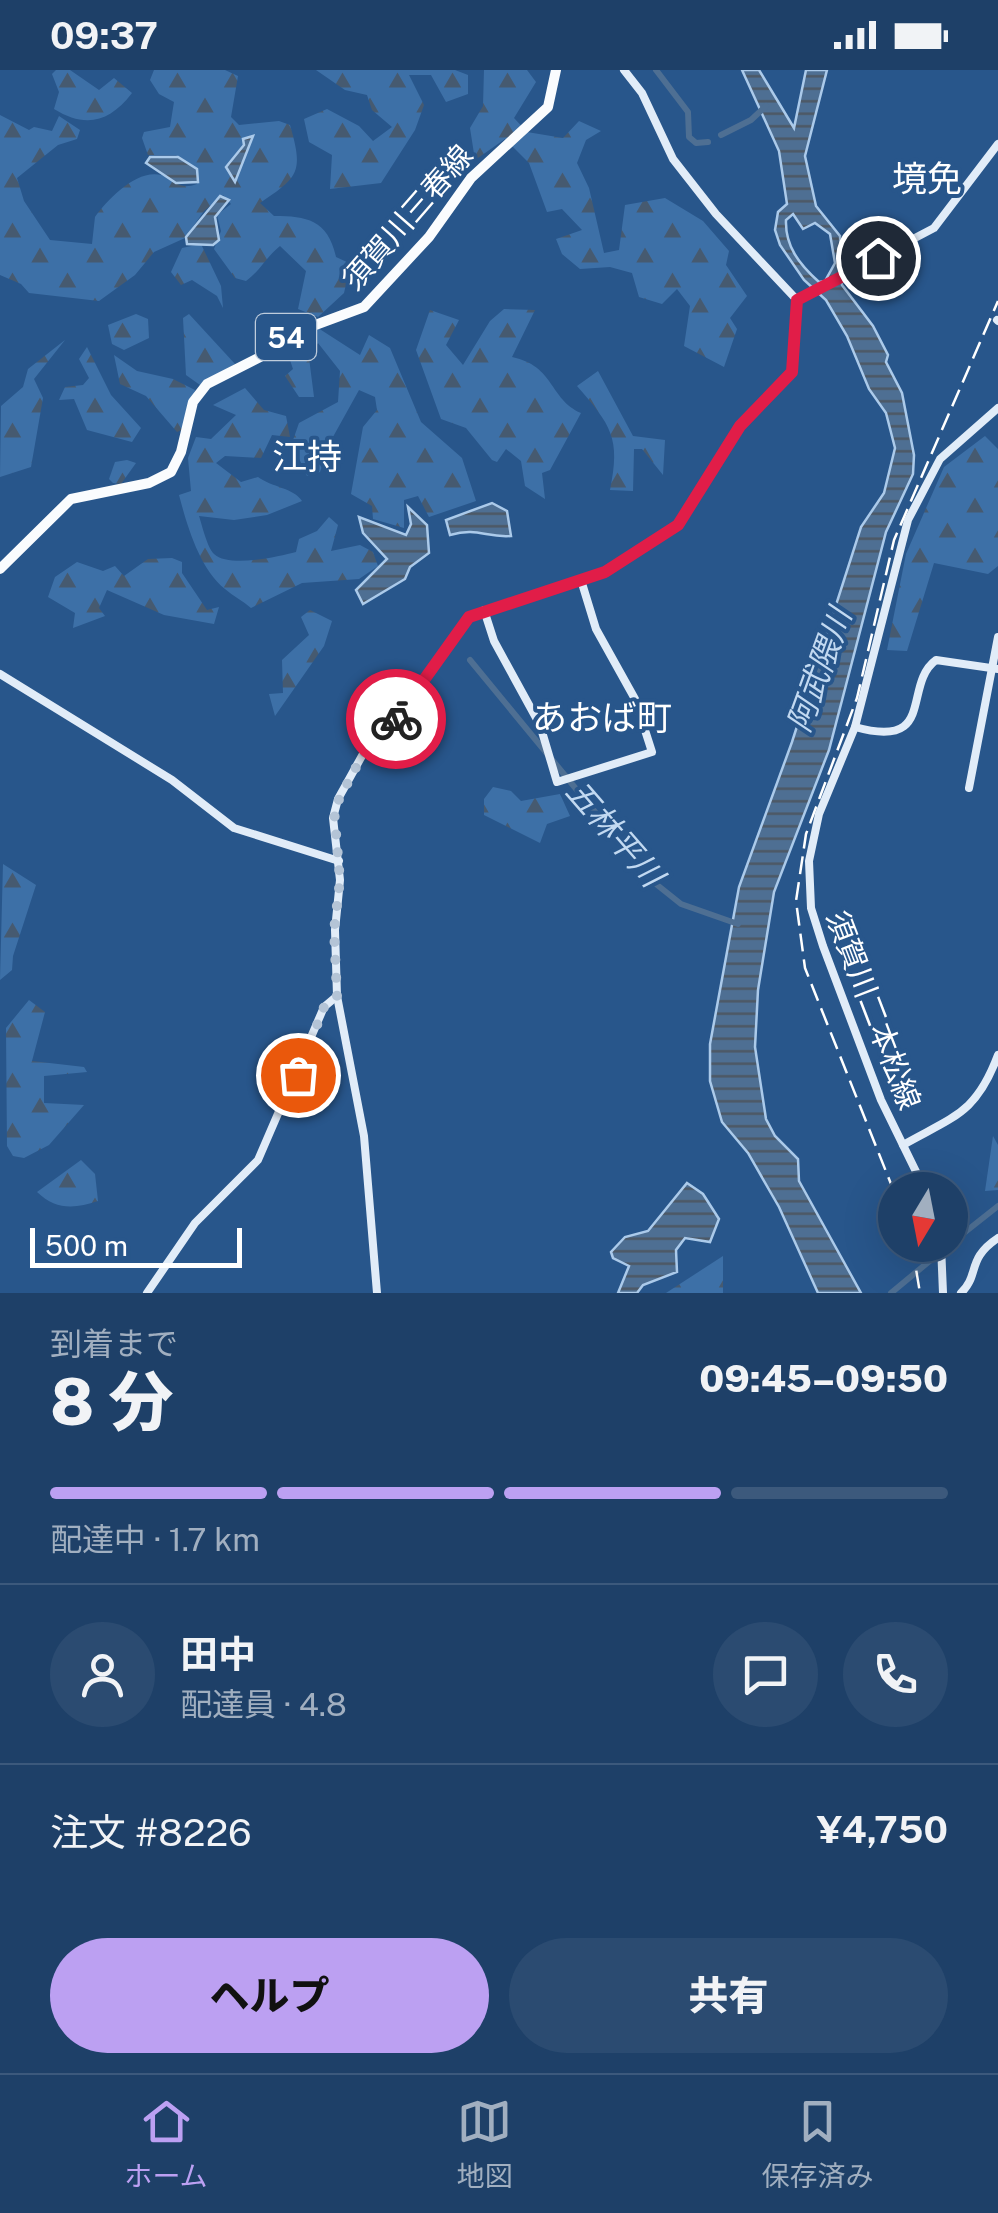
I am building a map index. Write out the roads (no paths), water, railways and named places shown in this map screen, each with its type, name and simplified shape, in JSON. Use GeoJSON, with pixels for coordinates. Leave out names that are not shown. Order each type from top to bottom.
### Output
{"type":"FeatureCollection","features":[{"type":"Feature","properties":{"kind":"main road","name":"須賀川三春線"},"geometry":{"type":"LineString","coordinates":[[0,569],[71,499],[149,484],[171,472],[180,458],[193,402],[207,384],[268,352],[291,334],[364,307],[429,237],[471,178],[548,107],[556,70]]}},
{"type":"Feature","properties":{"kind":"street"},"geometry":{"type":"LineString","coordinates":[[377,1293],[364,1136],[337,996],[338,861],[334,809],[356,764],[396,720],[458,628],[484,610],[616,566],[682,520],[740,426],[792,372],[797,300],[716,214],[674,159],[642,93],[624,70]]}},
{"type":"Feature","properties":{"kind":"street"},"geometry":{"type":"LineString","coordinates":[[797,300],[934,228],[998,144]]}},
{"type":"Feature","properties":{"kind":"street","name":"須賀川二本松線"},"geometry":{"type":"LineString","coordinates":[[917,1172],[875,1084],[811,908],[808,871],[812,836],[855,726],[896,550],[920,492],[946,451],[998,408]]}},
{"type":"Feature","properties":{"kind":"street"},"geometry":{"type":"LineString","coordinates":[[484,610],[494,641],[540,725],[557,782],[590,773],[652,752],[635,699],[596,629],[580,580]]}},
{"type":"Feature","properties":{"kind":"street"},"geometry":{"type":"LineString","coordinates":[[969,788],[998,638]]}},
{"type":"Feature","properties":{"kind":"street"},"geometry":{"type":"LineString","coordinates":[[855,726],[878,732],[908,723],[916,713],[924,672],[936,660],[995,668]]}},
{"type":"Feature","properties":{"kind":"street"},"geometry":{"type":"LineString","coordinates":[[0,674],[172,780],[234,828],[338,861]]}},
{"type":"Feature","properties":{"kind":"street"},"geometry":{"type":"LineString","coordinates":[[147,1293],[195,1223],[258,1160],[290,1094],[324,1007],[337,996]]}},
{"type":"Feature","properties":{"kind":"street"},"geometry":{"type":"LineString","coordinates":[[903,1145],[976,1101],[998,1055]]}},
{"type":"Feature","properties":{"kind":"street"},"geometry":{"type":"LineString","coordinates":[[961,1293],[969,1284],[974,1260],[998,1238]]}},
{"type":"Feature","properties":{"kind":"street"},"geometry":{"type":"LineString","coordinates":[[943,1293],[944,1262]]}},
{"type":"Feature","properties":{"kind":"water","name":"阿武隈川"},"geometry":{"type":"Polygon","coordinates":[[[742,70],[759,70],[794,128],[806,70],[827,70],[805,156],[816,206],[840,236],[842,285],[873,326],[888,355],[886,362],[902,393],[914,455],[913,474],[886,532],[829,750],[774,892],[758,990],[755,1047],[766,1119],[775,1136],[798,1159],[799,1181],[861,1293],[818,1293],[779,1207],[748,1153],[722,1122],[710,1081],[710,1044],[739,887],[792,742],[861,527],[884,493],[895,448],[886,413],[869,389],[847,336],[826,300],[804,280],[780,245],[775,230],[778,212],[787,204],[779,151],[742,70]],[[793,214],[786,220],[795,254],[819,282],[825,281],[835,263],[830,234],[815,223],[803,229],[793,214]]]}},
{"type":"Feature","properties":{"kind":"water"},"geometry":{"type":"Polygon","coordinates":[[[253,136],[235,182],[226,167],[244,145],[243,139],[253,136]]]}},
{"type":"Feature","properties":{"kind":"water"},"geometry":{"type":"Polygon","coordinates":[[[150,157],[178,157],[197,169],[198,182],[176,183],[146,163],[150,157]]]}},
{"type":"Feature","properties":{"kind":"water"},"geometry":{"type":"Polygon","coordinates":[[[220,196],[229,200],[215,217],[219,240],[213,245],[187,244],[186,237],[220,196]]]}},
{"type":"Feature","properties":{"kind":"water"},"geometry":{"type":"Polygon","coordinates":[[[492,503],[507,511],[511,536],[468,532],[450,535],[446,520],[492,503]]]}},
{"type":"Feature","properties":{"kind":"water"},"geometry":{"type":"Polygon","coordinates":[[[408,507],[427,525],[429,553],[410,567],[405,579],[363,604],[356,590],[387,559],[363,533],[359,517],[406,535],[411,524],[408,507]]]}},
{"type":"Feature","properties":{"kind":"water"},"geometry":{"type":"Polygon","coordinates":[[[687,1183],[703,1194],[719,1219],[710,1242],[685,1238],[676,1250],[677,1272],[643,1285],[637,1293],[618,1293],[629,1266],[613,1258],[611,1252],[625,1237],[648,1231],[687,1183]]]}},
{"type":"Feature","properties":{"kind":"waterway"},"geometry":{"type":"LineString","coordinates":[[656,70],[688,112],[689,137],[696,143],[708,142]]}},
{"type":"Feature","properties":{"kind":"waterway"},"geometry":{"type":"LineString","coordinates":[[721,135],[751,120],[766,106]]}},
{"type":"Feature","properties":{"kind":"waterway","name":"五林平川"},"geometry":{"type":"LineString","coordinates":[[470,660],[651,880],[681,904],[738,924]]}},
{"type":"Feature","properties":{"kind":"waterway"},"geometry":{"type":"LineString","coordinates":[[968,1230],[998,1206]]}},
{"type":"Feature","properties":{"kind":"waterway"},"geometry":{"type":"LineString","coordinates":[[891,1293],[928,1262]]}},
{"type":"Feature","properties":{"kind":"railway"},"geometry":{"type":"LineString","coordinates":[[886,1172],[805,968],[796,901],[806,834],[857,698],[894,540],[998,301]]}},
{"type":"Feature","properties":{"kind":"railway"},"geometry":{"type":"LineString","coordinates":[[915,1262],[920,1293]]}},
{"type":"Feature","properties":{"kind":"district","name":"境免"},"geometry":{"type":"Point","coordinates":[927,178]}},
{"type":"Feature","properties":{"kind":"district","name":"江持"},"geometry":{"type":"Point","coordinates":[307,456]}},
{"type":"Feature","properties":{"kind":"district","name":"あおば町"},"geometry":{"type":"Point","coordinates":[602,717]}}]}
